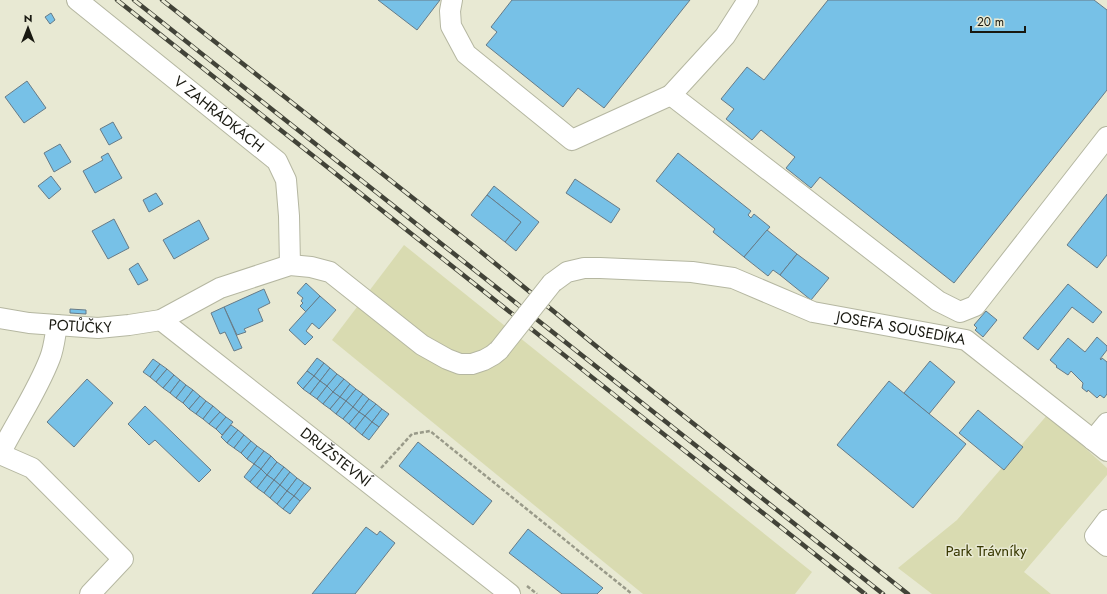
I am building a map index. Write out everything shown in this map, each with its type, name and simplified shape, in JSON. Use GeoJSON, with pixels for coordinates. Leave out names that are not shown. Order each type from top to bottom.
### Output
{"type":"FeatureCollection","features":[{"type":"Feature","properties":{"kind":"street","name":"V ZAHRÁDKÁCH"},"geometry":{"type":"LineString","coordinates":[[77,0],[277,161],[286,180],[289,216],[290,265]]}},
{"type":"Feature","properties":{"kind":"street"},"geometry":{"type":"LineString","coordinates":[[452,0],[450,11],[451,26],[466,54],[572,140],[671,95],[725,36],[748,0]]}},
{"type":"Feature","properties":{"kind":"street"},"geometry":{"type":"LineString","coordinates":[[671,95],[938,301],[960,312],[975,306],[1107,137]]}},
{"type":"Feature","properties":{"kind":"street","name":"POTŮČKY"},"geometry":{"type":"LineString","coordinates":[[0,318],[29,323],[98,328],[161,320],[220,288],[290,265]]}},
{"type":"Feature","properties":{"kind":"street","name":"JOSEFA SOUSEDÍKA"},"geometry":{"type":"LineString","coordinates":[[290,265],[310,267],[330,272],[422,345],[447,359],[460,364],[472,364],[493,356],[552,283],[567,272],[584,268],[600,268],[692,272],[732,278],[752,285],[813,312],[966,340],[1100,445],[1107,423]]}},
{"type":"Feature","properties":{"kind":"street","name":"DRUŽSTEVNÍ"},"geometry":{"type":"LineString","coordinates":[[161,320],[510,594]]}},
{"type":"Feature","properties":{"kind":"street"},"geometry":{"type":"LineString","coordinates":[[58,325],[50,357],[29,401],[0,454],[32,468],[124,559],[90,594]]}},
{"type":"Feature","properties":{"kind":"street"},"geometry":{"type":"LineString","coordinates":[[1107,520],[1095,536],[1107,546]]}},
{"type":"Feature","properties":{"kind":"path"},"geometry":{"type":"LineString","coordinates":[[381,468],[412,434],[430,431],[632,594]]}},
{"type":"Feature","properties":{"kind":"green space"},"geometry":{"type":"Polygon","coordinates":[[[404,245],[812,572],[795,594],[643,594],[332,340],[404,245]]]}},
{"type":"Feature","properties":{"kind":"green space","name":"Park Trávníky"},"geometry":{"type":"Polygon","coordinates":[[[1048,414],[1107,468],[1107,475],[1024,572],[1051,594],[932,594],[898,568],[957,520],[1048,414]]]}},
{"type":"Feature","properties":{"kind":"building"},"geometry":{"type":"Polygon","coordinates":[[[378,0],[440,0],[417,30],[378,0]]]}},
{"type":"Feature","properties":{"kind":"building"},"geometry":{"type":"Polygon","coordinates":[[[512,0],[690,0],[604,108],[578,88],[563,107],[486,45],[497,32],[491,27],[512,0]]]}},
{"type":"Feature","properties":{"kind":"building"},"geometry":{"type":"Polygon","coordinates":[[[828,0],[1094,0],[1107,10],[1107,90],[954,283],[820,177],[811,188],[786,168],[795,157],[761,130],[752,140],[726,119],[734,109],[721,99],[747,67],[764,80],[828,0]]]}},
{"type":"Feature","properties":{"kind":"building"},"geometry":{"type":"Polygon","coordinates":[[[51,13],[55,20],[50,24],[45,17],[51,13]]]}},
{"type":"Feature","properties":{"kind":"building"},"geometry":{"type":"Polygon","coordinates":[[[27,81],[46,108],[24,123],[5,97],[27,81]]]}},
{"type":"Feature","properties":{"kind":"building"},"geometry":{"type":"Polygon","coordinates":[[[113,122],[122,138],[109,145],[100,129],[113,122]]]}},
{"type":"Feature","properties":{"kind":"building"},"geometry":{"type":"Polygon","coordinates":[[[60,144],[71,162],[54,172],[44,153],[60,144]]]}},
{"type":"Feature","properties":{"kind":"building"},"geometry":{"type":"Polygon","coordinates":[[[108,153],[122,178],[95,193],[83,171],[103,160],[101,157],[108,153]]]}},
{"type":"Feature","properties":{"kind":"building"},"geometry":{"type":"Polygon","coordinates":[[[678,153],[751,211],[748,215],[751,218],[754,214],[770,227],[744,257],[713,232],[715,229],[656,181],[678,153]]]}},
{"type":"Feature","properties":{"kind":"building"},"geometry":{"type":"Polygon","coordinates":[[[51,176],[61,189],[49,199],[38,186],[51,176]]]}},
{"type":"Feature","properties":{"kind":"building"},"geometry":{"type":"Polygon","coordinates":[[[575,179],[620,209],[611,223],[566,193],[575,179]]]}},
{"type":"Feature","properties":{"kind":"building"},"geometry":{"type":"Polygon","coordinates":[[[494,186],[539,222],[516,251],[505,242],[521,222],[487,195],[494,186]]]}},
{"type":"Feature","properties":{"kind":"building"},"geometry":{"type":"Polygon","coordinates":[[[156,193],[163,204],[149,212],[143,200],[156,193]]]}},
{"type":"Feature","properties":{"kind":"building"},"geometry":{"type":"Polygon","coordinates":[[[1107,194],[1107,255],[1097,268],[1067,245],[1107,194]]]}},
{"type":"Feature","properties":{"kind":"building"},"geometry":{"type":"Polygon","coordinates":[[[487,195],[521,222],[505,242],[471,215],[487,195]]]}},
{"type":"Feature","properties":{"kind":"building"},"geometry":{"type":"Polygon","coordinates":[[[114,219],[129,248],[108,259],[92,231],[114,219]]]}},
{"type":"Feature","properties":{"kind":"building"},"geometry":{"type":"Polygon","coordinates":[[[199,220],[209,239],[174,259],[163,240],[199,220]]]}},
{"type":"Feature","properties":{"kind":"building"},"geometry":{"type":"Polygon","coordinates":[[[767,230],[797,254],[780,275],[773,270],[768,276],[744,257],[767,230]]]}},
{"type":"Feature","properties":{"kind":"building"},"geometry":{"type":"Polygon","coordinates":[[[797,254],[829,278],[811,300],[780,275],[797,254]]]}},
{"type":"Feature","properties":{"kind":"building"},"geometry":{"type":"Polygon","coordinates":[[[138,263],[148,280],[138,285],[129,269],[138,263]]]}},
{"type":"Feature","properties":{"kind":"building"},"geometry":{"type":"Polygon","coordinates":[[[306,283],[320,296],[306,312],[300,306],[303,303],[301,301],[303,298],[297,293],[306,283]]]}},
{"type":"Feature","properties":{"kind":"building"},"geometry":{"type":"Polygon","coordinates":[[[1068,284],[1102,312],[1093,323],[1072,307],[1038,350],[1023,338],[1068,284]]]}},
{"type":"Feature","properties":{"kind":"building"},"geometry":{"type":"Polygon","coordinates":[[[264,289],[270,303],[258,309],[263,321],[244,329],[246,332],[237,335],[224,307],[264,289]]]}},
{"type":"Feature","properties":{"kind":"building"},"geometry":{"type":"Polygon","coordinates":[[[320,296],[336,310],[319,329],[312,323],[306,331],[313,337],[305,345],[289,330],[320,296]]]}},
{"type":"Feature","properties":{"kind":"building"},"geometry":{"type":"Polygon","coordinates":[[[224,307],[242,348],[234,351],[225,332],[220,334],[211,313],[224,307]]]}},
{"type":"Feature","properties":{"kind":"building"},"geometry":{"type":"Polygon","coordinates":[[[70,309],[86,310],[86,314],[70,313],[70,309]]]}},
{"type":"Feature","properties":{"kind":"building"},"geometry":{"type":"Polygon","coordinates":[[[986,311],[997,320],[983,337],[975,330],[977,328],[974,325],[986,311]]]}},
{"type":"Feature","properties":{"kind":"building"},"geometry":{"type":"Polygon","coordinates":[[[1097,337],[1107,346],[1107,350],[1100,359],[1101,360],[1102,358],[1107,362],[1107,394],[1104,398],[1100,395],[1097,398],[1088,390],[1087,392],[1082,388],[1083,383],[1071,371],[1068,375],[1056,367],[1057,366],[1050,360],[1068,338],[1085,352],[1097,337]]]}},
{"type":"Feature","properties":{"kind":"building"},"geometry":{"type":"Polygon","coordinates":[[[317,358],[324,363],[314,376],[307,371],[317,358]]]}},
{"type":"Feature","properties":{"kind":"building"},"geometry":{"type":"Polygon","coordinates":[[[153,359],[160,364],[150,377],[143,372],[153,359]]]}},
{"type":"Feature","properties":{"kind":"building"},"geometry":{"type":"Polygon","coordinates":[[[930,361],[955,382],[929,414],[904,393],[930,361]]]}},
{"type":"Feature","properties":{"kind":"building"},"geometry":{"type":"Polygon","coordinates":[[[324,363],[330,368],[320,381],[314,376],[324,363]]]}},
{"type":"Feature","properties":{"kind":"building"},"geometry":{"type":"Polygon","coordinates":[[[160,364],[167,369],[156,382],[150,377],[160,364]]]}},
{"type":"Feature","properties":{"kind":"building"},"geometry":{"type":"Polygon","coordinates":[[[330,368],[337,374],[327,386],[320,381],[330,368]]]}},
{"type":"Feature","properties":{"kind":"building"},"geometry":{"type":"Polygon","coordinates":[[[167,369],[174,375],[163,388],[156,382],[167,369]]]}},
{"type":"Feature","properties":{"kind":"building"},"geometry":{"type":"Polygon","coordinates":[[[307,371],[314,376],[303,389],[297,383],[307,371]]]}},
{"type":"Feature","properties":{"kind":"building"},"geometry":{"type":"Polygon","coordinates":[[[337,374],[344,379],[333,392],[327,386],[337,374]]]}},
{"type":"Feature","properties":{"kind":"building"},"geometry":{"type":"Polygon","coordinates":[[[174,375],[180,380],[170,393],[163,388],[174,375]]]}},
{"type":"Feature","properties":{"kind":"building"},"geometry":{"type":"Polygon","coordinates":[[[314,376],[320,381],[310,394],[303,389],[314,376]]]}},
{"type":"Feature","properties":{"kind":"building"},"geometry":{"type":"Polygon","coordinates":[[[87,379],[113,403],[74,447],[47,422],[87,379]]]}},
{"type":"Feature","properties":{"kind":"building"},"geometry":{"type":"Polygon","coordinates":[[[344,379],[350,384],[340,397],[333,392],[344,379]]]}},
{"type":"Feature","properties":{"kind":"building"},"geometry":{"type":"Polygon","coordinates":[[[180,380],[186,385],[176,398],[170,393],[180,380]]]}},
{"type":"Feature","properties":{"kind":"building"},"geometry":{"type":"Polygon","coordinates":[[[320,381],[327,386],[317,399],[310,394],[320,381]]]}},
{"type":"Feature","properties":{"kind":"building"},"geometry":{"type":"Polygon","coordinates":[[[889,381],[966,444],[913,508],[837,445],[889,381]]]}},
{"type":"Feature","properties":{"kind":"building"},"geometry":{"type":"Polygon","coordinates":[[[350,384],[356,389],[346,401],[340,397],[350,384]]]}},
{"type":"Feature","properties":{"kind":"building"},"geometry":{"type":"Polygon","coordinates":[[[186,385],[193,390],[183,403],[176,398],[186,385]]]}},
{"type":"Feature","properties":{"kind":"building"},"geometry":{"type":"Polygon","coordinates":[[[327,386],[333,392],[323,404],[317,399],[327,386]]]}},
{"type":"Feature","properties":{"kind":"building"},"geometry":{"type":"Polygon","coordinates":[[[356,389],[363,394],[353,407],[346,401],[356,389]]]}},
{"type":"Feature","properties":{"kind":"building"},"geometry":{"type":"Polygon","coordinates":[[[193,390],[200,396],[189,409],[183,403],[193,390]]]}},
{"type":"Feature","properties":{"kind":"building"},"geometry":{"type":"Polygon","coordinates":[[[333,392],[340,397],[330,409],[323,404],[333,392]]]}},
{"type":"Feature","properties":{"kind":"building"},"geometry":{"type":"Polygon","coordinates":[[[363,394],[369,399],[359,412],[353,407],[363,394]]]}},
{"type":"Feature","properties":{"kind":"building"},"geometry":{"type":"Polygon","coordinates":[[[200,396],[206,401],[196,414],[189,409],[200,396]]]}},
{"type":"Feature","properties":{"kind":"building"},"geometry":{"type":"Polygon","coordinates":[[[340,397],[346,401],[336,414],[330,409],[340,397]]]}},
{"type":"Feature","properties":{"kind":"building"},"geometry":{"type":"Polygon","coordinates":[[[369,399],[376,404],[365,416],[359,412],[369,399]]]}},
{"type":"Feature","properties":{"kind":"building"},"geometry":{"type":"Polygon","coordinates":[[[206,401],[213,406],[203,419],[196,414],[206,401]]]}},
{"type":"Feature","properties":{"kind":"building"},"geometry":{"type":"Polygon","coordinates":[[[346,401],[353,407],[343,419],[336,414],[346,401]]]}},
{"type":"Feature","properties":{"kind":"building"},"geometry":{"type":"Polygon","coordinates":[[[376,404],[382,409],[372,422],[365,416],[376,404]]]}},
{"type":"Feature","properties":{"kind":"building"},"geometry":{"type":"Polygon","coordinates":[[[145,406],[211,470],[199,482],[155,440],[149,445],[128,424],[145,406]]]}},
{"type":"Feature","properties":{"kind":"building"},"geometry":{"type":"Polygon","coordinates":[[[213,406],[220,412],[209,424],[203,419],[213,406]]]}},
{"type":"Feature","properties":{"kind":"building"},"geometry":{"type":"Polygon","coordinates":[[[353,407],[359,412],[349,424],[343,419],[353,407]]]}},
{"type":"Feature","properties":{"kind":"building"},"geometry":{"type":"Polygon","coordinates":[[[382,409],[389,414],[379,427],[372,422],[382,409]]]}},
{"type":"Feature","properties":{"kind":"building"},"geometry":{"type":"Polygon","coordinates":[[[978,410],[1023,447],[1004,470],[959,433],[978,410]]]}},
{"type":"Feature","properties":{"kind":"building"},"geometry":{"type":"Polygon","coordinates":[[[220,412],[226,417],[216,429],[209,424],[220,412]]]}},
{"type":"Feature","properties":{"kind":"building"},"geometry":{"type":"Polygon","coordinates":[[[359,412],[365,416],[355,429],[349,424],[359,412]]]}},
{"type":"Feature","properties":{"kind":"building"},"geometry":{"type":"Polygon","coordinates":[[[365,416],[372,422],[362,435],[355,429],[365,416]]]}},
{"type":"Feature","properties":{"kind":"building"},"geometry":{"type":"Polygon","coordinates":[[[226,417],[233,422],[222,435],[216,429],[226,417]]]}},
{"type":"Feature","properties":{"kind":"building"},"geometry":{"type":"Polygon","coordinates":[[[372,422],[379,427],[369,440],[362,435],[372,422]]]}},
{"type":"Feature","properties":{"kind":"building"},"geometry":{"type":"Polygon","coordinates":[[[231,425],[238,430],[227,443],[221,437],[231,425]]]}},
{"type":"Feature","properties":{"kind":"building"},"geometry":{"type":"Polygon","coordinates":[[[238,430],[244,435],[234,448],[227,443],[238,430]]]}},
{"type":"Feature","properties":{"kind":"building"},"geometry":{"type":"Polygon","coordinates":[[[244,435],[251,441],[241,453],[234,448],[244,435]]]}},
{"type":"Feature","properties":{"kind":"building"},"geometry":{"type":"Polygon","coordinates":[[[251,441],[257,446],[247,459],[241,453],[251,441]]]}},
{"type":"Feature","properties":{"kind":"building"},"geometry":{"type":"Polygon","coordinates":[[[418,442],[492,501],[473,525],[399,466],[418,442]]]}},
{"type":"Feature","properties":{"kind":"building"},"geometry":{"type":"Polygon","coordinates":[[[257,446],[264,451],[254,464],[247,459],[257,446]]]}},
{"type":"Feature","properties":{"kind":"building"},"geometry":{"type":"Polygon","coordinates":[[[264,451],[271,456],[261,469],[254,464],[264,451]]]}},
{"type":"Feature","properties":{"kind":"building"},"geometry":{"type":"Polygon","coordinates":[[[271,456],[277,462],[267,475],[261,469],[271,456]]]}},
{"type":"Feature","properties":{"kind":"building"},"geometry":{"type":"Polygon","coordinates":[[[277,462],[284,467],[274,480],[267,475],[277,462]]]}},
{"type":"Feature","properties":{"kind":"building"},"geometry":{"type":"Polygon","coordinates":[[[254,464],[261,469],[250,482],[244,477],[254,464]]]}},
{"type":"Feature","properties":{"kind":"building"},"geometry":{"type":"Polygon","coordinates":[[[284,467],[290,472],[280,485],[274,480],[284,467]]]}},
{"type":"Feature","properties":{"kind":"building"},"geometry":{"type":"Polygon","coordinates":[[[261,469],[267,475],[257,488],[250,482],[261,469]]]}},
{"type":"Feature","properties":{"kind":"building"},"geometry":{"type":"Polygon","coordinates":[[[290,472],[297,478],[287,491],[280,485],[290,472]]]}},
{"type":"Feature","properties":{"kind":"building"},"geometry":{"type":"Polygon","coordinates":[[[267,475],[274,480],[264,493],[257,488],[267,475]]]}},
{"type":"Feature","properties":{"kind":"building"},"geometry":{"type":"Polygon","coordinates":[[[297,478],[304,483],[294,496],[287,491],[297,478]]]}},
{"type":"Feature","properties":{"kind":"building"},"geometry":{"type":"Polygon","coordinates":[[[274,480],[280,485],[270,498],[264,493],[274,480]]]}},
{"type":"Feature","properties":{"kind":"building"},"geometry":{"type":"Polygon","coordinates":[[[304,483],[311,488],[300,501],[294,496],[304,483]]]}},
{"type":"Feature","properties":{"kind":"building"},"geometry":{"type":"Polygon","coordinates":[[[280,485],[287,491],[277,504],[270,498],[280,485]]]}},
{"type":"Feature","properties":{"kind":"building"},"geometry":{"type":"Polygon","coordinates":[[[287,491],[294,496],[283,509],[277,504],[287,491]]]}},
{"type":"Feature","properties":{"kind":"building"},"geometry":{"type":"Polygon","coordinates":[[[294,496],[300,501],[290,514],[283,509],[294,496]]]}},
{"type":"Feature","properties":{"kind":"building"},"geometry":{"type":"Polygon","coordinates":[[[366,527],[377,535],[380,531],[395,543],[355,594],[312,594],[366,527]]]}},
{"type":"Feature","properties":{"kind":"building"},"geometry":{"type":"Polygon","coordinates":[[[528,529],[603,588],[597,594],[562,594],[509,553],[528,529]]]}},
{"type":"Feature","properties":{"kind":"railway"},"geometry":{"type":"LineString","coordinates":[[117,0],[865,594]]}},
{"type":"Feature","properties":{"kind":"railway"},"geometry":{"type":"LineString","coordinates":[[134,0],[883,594]]}},
{"type":"Feature","properties":{"kind":"railway"},"geometry":{"type":"LineString","coordinates":[[162,0],[475,247],[607,355],[908,594]]}}]}
